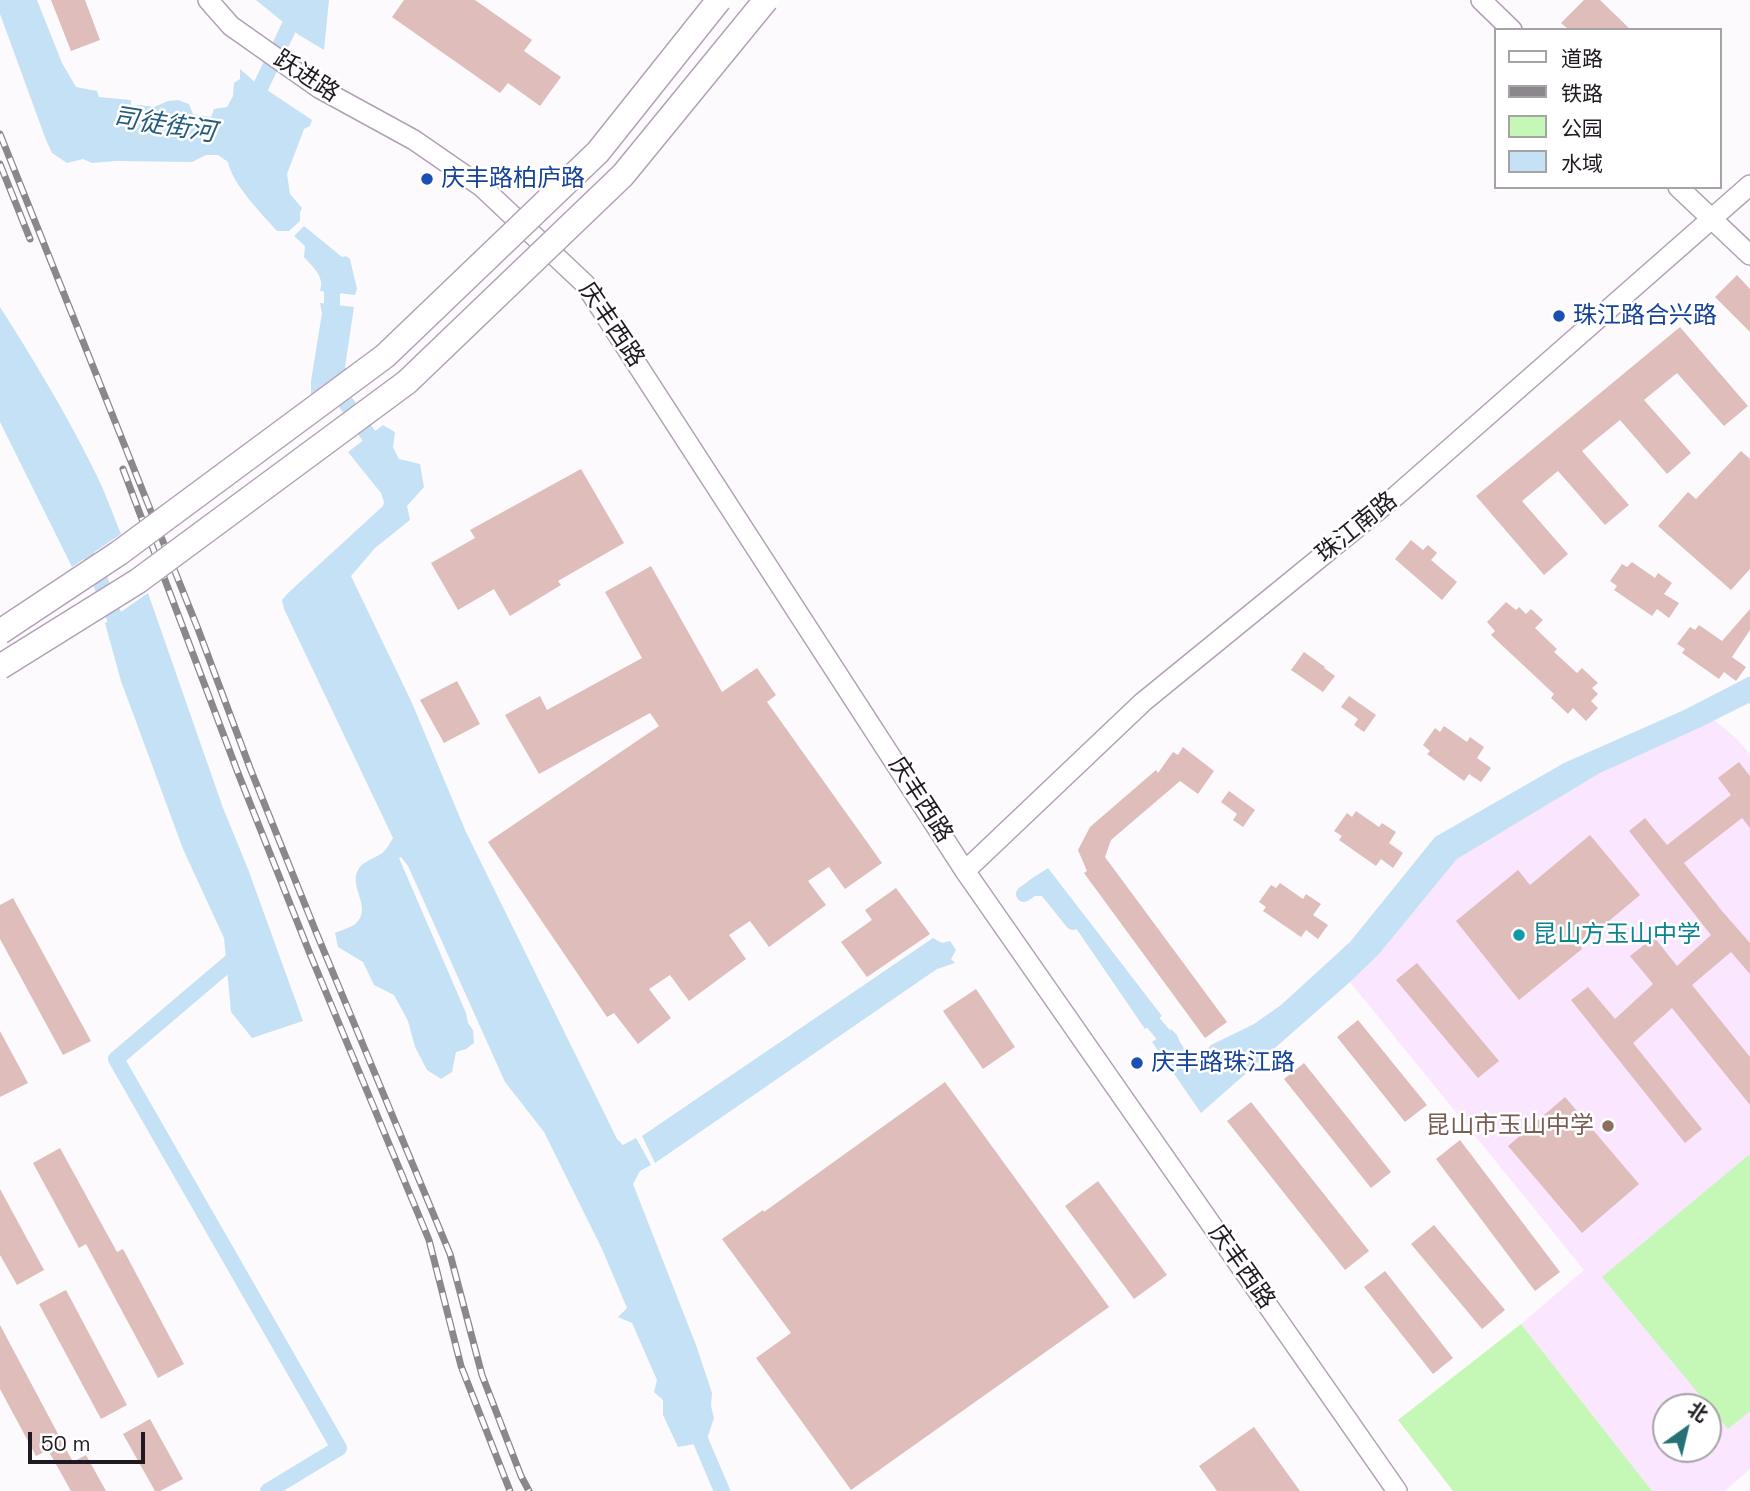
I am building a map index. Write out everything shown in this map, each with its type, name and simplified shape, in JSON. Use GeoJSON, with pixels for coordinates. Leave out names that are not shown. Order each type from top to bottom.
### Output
{"type":"FeatureCollection","features":[{"type":"Feature","properties":{"kind":"main road"},"geometry":{"type":"LineString","coordinates":[[0,632],[119,553],[385,356],[598,152],[719,0]]}},
{"type":"Feature","properties":{"kind":"main road"},"geometry":{"type":"LineString","coordinates":[[0,667],[138,581],[407,382],[623,175],[766,0]]}},
{"type":"Feature","properties":{"kind":"street","name":"跃进路"},"geometry":{"type":"LineString","coordinates":[[208,0],[231,26],[319,88],[414,140]]}},
{"type":"Feature","properties":{"kind":"street"},"geometry":{"type":"LineString","coordinates":[[1481,0],[1510,28]]}},
{"type":"Feature","properties":{"kind":"street","name":"庆丰西路"},"geometry":{"type":"LineString","coordinates":[[414,140],[482,187],[586,284],[965,871],[1397,1491]]}},
{"type":"Feature","properties":{"kind":"street","name":"珠江南路"},"geometry":{"type":"LineString","coordinates":[[965,871],[1143,702],[1397,495],[1750,185]]}},
{"type":"Feature","properties":{"kind":"street"},"geometry":{"type":"LineString","coordinates":[[1680,189],[1750,255]]}},
{"type":"Feature","properties":{"kind":"shaded area","name":"昆山市玉山中学"},"geometry":{"type":"Polygon","coordinates":[[[1714,720],[1750,754],[1750,1469],[1725,1491],[1652,1491],[1521,1324],[1584,1270],[1350,982],[1379,954],[1457,859],[1600,773],[1714,720]]]}},
{"type":"Feature","properties":{"kind":"green space"},"geometry":{"type":"Polygon","coordinates":[[[1750,1154],[1750,1411],[1728,1429],[1722,1422],[1722,1393],[1698,1393],[1602,1277],[1750,1154]]]}},
{"type":"Feature","properties":{"kind":"green space"},"geometry":{"type":"Polygon","coordinates":[[[1521,1324],[1652,1491],[1453,1491],[1398,1420],[1521,1324]]]}},
{"type":"Feature","properties":{"kind":"water"},"geometry":{"type":"Polygon","coordinates":[[[0,0],[37,0],[62,63],[76,87],[97,91],[99,97],[131,100],[131,106],[154,107],[178,100],[189,104],[193,114],[211,117],[214,109],[227,107],[233,96],[234,83],[240,79],[240,69],[312,120],[310,126],[304,129],[287,174],[290,194],[302,208],[300,221],[289,231],[277,231],[241,189],[228,162],[218,155],[206,155],[192,162],[92,163],[83,159],[67,163],[52,153],[0,14],[0,0]]]}},
{"type":"Feature","properties":{"kind":"water"},"geometry":{"type":"Polygon","coordinates":[[[256,0],[329,0],[324,50],[299,35],[256,0]]]}},
{"type":"Feature","properties":{"kind":"water"},"geometry":{"type":"Polygon","coordinates":[[[304,226],[342,257],[350,259],[357,289],[355,295],[320,291],[320,277],[304,257],[305,246],[294,236],[304,226]]]}},
{"type":"Feature","properties":{"kind":"water"},"geometry":{"type":"Polygon","coordinates":[[[320,303],[354,307],[345,367],[348,373],[311,400],[311,381],[322,313],[320,303]]]}},
{"type":"Feature","properties":{"kind":"water"},"geometry":{"type":"Polygon","coordinates":[[[0,307],[72,427],[101,484],[121,534],[72,567],[0,422],[0,307]]]}},
{"type":"Feature","properties":{"kind":"water"},"geometry":{"type":"Polygon","coordinates":[[[383,425],[395,432],[393,447],[399,459],[420,464],[424,487],[407,506],[410,520],[375,548],[351,576],[412,703],[466,832],[617,1139],[623,1145],[636,1138],[651,1165],[640,1171],[633,1184],[712,1393],[714,1418],[706,1442],[678,1447],[663,1415],[663,1400],[654,1392],[657,1380],[632,1323],[618,1317],[627,1308],[602,1249],[544,1132],[505,1082],[408,866],[401,857],[399,858],[473,1030],[474,1043],[456,1052],[452,1072],[441,1079],[427,1070],[415,1047],[408,1021],[394,995],[374,985],[363,962],[338,947],[335,933],[355,924],[362,912],[356,885],[357,872],[364,864],[384,852],[393,838],[282,600],[383,506],[381,493],[348,452],[383,425]]]}},
{"type":"Feature","properties":{"kind":"water"},"geometry":{"type":"Polygon","coordinates":[[[148,593],[223,808],[303,1021],[252,1038],[231,1012],[224,938],[183,849],[121,681],[105,623],[148,593]]]}},
{"type":"Feature","properties":{"kind":"water"},"geometry":{"type":"Polygon","coordinates":[[[1750,676],[1750,704],[1600,773],[1457,859],[1379,954],[1201,1113],[1152,1042],[1171,1029],[1182,1047],[1189,1053],[1197,1054],[1254,1024],[1281,1005],[1350,942],[1435,837],[1564,763],[1684,710],[1750,676]]]}},
{"type":"Feature","properties":{"kind":"water"},"geometry":{"type":"Polygon","coordinates":[[[1048,868],[1162,1016],[1145,1029],[1054,896],[1036,896],[1028,881],[1048,868]]]}},
{"type":"Feature","properties":{"kind":"water"},"geometry":{"type":"Polygon","coordinates":[[[933,938],[942,943],[950,941],[956,950],[951,959],[955,963],[937,969],[655,1163],[642,1136],[933,938]]]}},
{"type":"Feature","properties":{"kind":"building"},"geometry":{"type":"Polygon","coordinates":[[[51,0],[85,0],[100,40],[71,51],[51,0]]]}},
{"type":"Feature","properties":{"kind":"building"},"geometry":{"type":"Polygon","coordinates":[[[404,0],[475,0],[532,40],[524,51],[561,77],[540,106],[508,83],[500,93],[392,17],[404,0]]]}},
{"type":"Feature","properties":{"kind":"building"},"geometry":{"type":"Polygon","coordinates":[[[1584,0],[1600,0],[1629,28],[1567,28],[1561,23],[1584,0]]]}},
{"type":"Feature","properties":{"kind":"building"},"geometry":{"type":"Polygon","coordinates":[[[1737,275],[1750,289],[1750,332],[1715,297],[1737,275]]]}},
{"type":"Feature","properties":{"kind":"building"},"geometry":{"type":"Polygon","coordinates":[[[1680,327],[1748,406],[1724,426],[1677,373],[1644,400],[1691,453],[1667,474],[1620,420],[1582,451],[1629,505],[1605,525],[1558,471],[1522,501],[1568,554],[1544,575],[1476,496],[1680,327]]]}},
{"type":"Feature","properties":{"kind":"building"},"geometry":{"type":"Polygon","coordinates":[[[1741,451],[1750,459],[1750,569],[1731,590],[1658,526],[1688,492],[1696,499],[1741,451]]]}},
{"type":"Feature","properties":{"kind":"building"},"geometry":{"type":"Polygon","coordinates":[[[581,469],[624,543],[558,581],[561,585],[510,616],[494,589],[458,610],[431,563],[475,538],[470,530],[581,469]]]}},
{"type":"Feature","properties":{"kind":"building"},"geometry":{"type":"Polygon","coordinates":[[[1411,540],[1423,550],[1428,545],[1437,553],[1431,560],[1457,582],[1442,600],[1395,559],[1411,540]]]}},
{"type":"Feature","properties":{"kind":"building"},"geometry":{"type":"Polygon","coordinates":[[[1632,562],[1655,578],[1658,573],[1672,583],[1664,594],[1679,603],[1669,618],[1657,609],[1652,616],[1614,590],[1617,586],[1610,581],[1622,564],[1627,567],[1632,562]]]}},
{"type":"Feature","properties":{"kind":"building"},"geometry":{"type":"Polygon","coordinates":[[[651,566],[722,692],[757,668],[776,695],[767,702],[882,863],[845,889],[829,867],[808,881],[826,905],[769,947],[750,921],[729,935],[746,959],[689,1001],[670,975],[649,989],[671,1018],[638,1044],[614,1013],[607,1017],[488,842],[659,726],[650,713],[539,774],[505,715],[540,696],[547,710],[642,658],[605,592],[651,566]]]}},
{"type":"Feature","properties":{"kind":"building"},"geometry":{"type":"Polygon","coordinates":[[[1506,602],[1516,610],[1519,607],[1526,614],[1531,609],[1543,620],[1535,628],[1557,649],[1554,652],[1577,673],[1582,668],[1598,683],[1592,688],[1598,694],[1591,701],[1598,708],[1586,721],[1573,708],[1568,714],[1551,698],[1554,694],[1491,635],[1495,631],[1487,622],[1506,602]]]}},
{"type":"Feature","properties":{"kind":"building"},"geometry":{"type":"Polygon","coordinates":[[[1750,609],[1750,630],[1732,657],[1746,667],[1736,681],[1724,672],[1719,679],[1682,653],[1685,649],[1677,644],[1690,627],[1695,630],[1699,625],[1722,641],[1750,609]]]}},
{"type":"Feature","properties":{"kind":"building"},"geometry":{"type":"Polygon","coordinates":[[[1304,652],[1335,676],[1323,692],[1291,670],[1304,652]]]}},
{"type":"Feature","properties":{"kind":"building"},"geometry":{"type":"Polygon","coordinates":[[[457,681],[480,724],[444,743],[420,700],[457,681]]]}},
{"type":"Feature","properties":{"kind":"building"},"geometry":{"type":"Polygon","coordinates":[[[1349,696],[1376,715],[1364,732],[1354,725],[1358,719],[1341,707],[1349,696]]]}},
{"type":"Feature","properties":{"kind":"building"},"geometry":{"type":"Polygon","coordinates":[[[1444,726],[1467,742],[1470,737],[1484,747],[1477,758],[1491,768],[1481,782],[1469,774],[1464,781],[1427,754],[1430,751],[1423,745],[1435,728],[1440,732],[1444,726]]]}},
{"type":"Feature","properties":{"kind":"building"},"geometry":{"type":"Polygon","coordinates":[[[1183,747],[1214,771],[1198,794],[1180,781],[1111,840],[1105,857],[1227,1022],[1205,1038],[1084,873],[1087,871],[1078,850],[1090,827],[1156,770],[1158,773],[1173,752],[1178,755],[1183,747]]]}},
{"type":"Feature","properties":{"kind":"building"},"geometry":{"type":"Polygon","coordinates":[[[1739,762],[1750,776],[1750,828],[1742,818],[1684,863],[1750,943],[1750,974],[1731,952],[1692,985],[1750,1057],[1750,1105],[1672,1008],[1633,1043],[1702,1129],[1685,1143],[1571,1000],[1588,987],[1615,1019],[1653,984],[1630,956],[1654,937],[1677,966],[1711,935],[1629,831],[1645,818],[1667,845],[1731,795],[1718,778],[1739,762]]]}},
{"type":"Feature","properties":{"kind":"building"},"geometry":{"type":"Polygon","coordinates":[[[1229,791],[1255,810],[1243,827],[1233,820],[1237,814],[1221,802],[1229,791]]]}},
{"type":"Feature","properties":{"kind":"building"},"geometry":{"type":"Polygon","coordinates":[[[1356,811],[1379,827],[1382,823],[1396,832],[1389,843],[1403,853],[1393,868],[1381,859],[1376,866],[1339,840],[1342,836],[1334,831],[1347,813],[1352,817],[1356,811]]]}},
{"type":"Feature","properties":{"kind":"building"},"geometry":{"type":"Polygon","coordinates":[[[1590,835],[1640,895],[1580,945],[1582,949],[1519,1000],[1456,921],[1518,870],[1530,885],[1590,835]]]}},
{"type":"Feature","properties":{"kind":"building"},"geometry":{"type":"Polygon","coordinates":[[[1280,883],[1303,899],[1306,894],[1321,904],[1313,915],[1328,925],[1318,939],[1306,930],[1301,937],[1263,911],[1266,907],[1259,902],[1271,885],[1276,888],[1280,883]]]}},
{"type":"Feature","properties":{"kind":"building"},"geometry":{"type":"Polygon","coordinates":[[[896,888],[930,934],[867,977],[841,942],[872,920],[865,910],[896,888]]]}},
{"type":"Feature","properties":{"kind":"building"},"geometry":{"type":"Polygon","coordinates":[[[13,898],[91,1041],[63,1055],[0,939],[0,905],[13,898]]]}},
{"type":"Feature","properties":{"kind":"building"},"geometry":{"type":"Polygon","coordinates":[[[1417,963],[1499,1061],[1478,1078],[1396,980],[1417,963]]]}},
{"type":"Feature","properties":{"kind":"building"},"geometry":{"type":"Polygon","coordinates":[[[976,989],[1015,1047],[983,1069],[943,1011],[976,989]]]}},
{"type":"Feature","properties":{"kind":"building"},"geometry":{"type":"Polygon","coordinates":[[[1358,1020],[1427,1105],[1405,1122],[1337,1037],[1358,1020]]]}},
{"type":"Feature","properties":{"kind":"building"},"geometry":{"type":"Polygon","coordinates":[[[0,1031],[28,1083],[0,1097],[0,1031]]]}},
{"type":"Feature","properties":{"kind":"building"},"geometry":{"type":"Polygon","coordinates":[[[1304,1063],[1391,1172],[1371,1188],[1284,1079],[1304,1063]]]}},
{"type":"Feature","properties":{"kind":"building"},"geometry":{"type":"Polygon","coordinates":[[[945,1082],[1109,1307],[851,1490],[756,1358],[791,1333],[722,1239],[763,1210],[764,1212],[945,1082]]]}},
{"type":"Feature","properties":{"kind":"building"},"geometry":{"type":"Polygon","coordinates":[[[1565,1097],[1639,1184],[1582,1233],[1508,1146],[1565,1097]]]}},
{"type":"Feature","properties":{"kind":"building"},"geometry":{"type":"Polygon","coordinates":[[[1251,1102],[1369,1251],[1345,1270],[1227,1121],[1251,1102]]]}},
{"type":"Feature","properties":{"kind":"building"},"geometry":{"type":"Polygon","coordinates":[[[1460,1140],[1560,1272],[1535,1291],[1436,1159],[1460,1140]]]}},
{"type":"Feature","properties":{"kind":"building"},"geometry":{"type":"Polygon","coordinates":[[[60,1148],[117,1252],[123,1249],[184,1364],[158,1378],[86,1244],[79,1248],[33,1163],[60,1148]]]}},
{"type":"Feature","properties":{"kind":"building"},"geometry":{"type":"Polygon","coordinates":[[[1098,1181],[1167,1275],[1134,1299],[1065,1206],[1098,1181]]]}},
{"type":"Feature","properties":{"kind":"building"},"geometry":{"type":"Polygon","coordinates":[[[0,1189],[44,1270],[17,1285],[0,1255],[0,1189]]]}},
{"type":"Feature","properties":{"kind":"building"},"geometry":{"type":"Polygon","coordinates":[[[1434,1225],[1505,1310],[1482,1329],[1411,1244],[1434,1225]]]}},
{"type":"Feature","properties":{"kind":"building"},"geometry":{"type":"Polygon","coordinates":[[[1385,1271],[1453,1358],[1433,1374],[1364,1287],[1385,1271]]]}},
{"type":"Feature","properties":{"kind":"building"},"geometry":{"type":"Polygon","coordinates":[[[66,1290],[127,1405],[101,1419],[39,1304],[66,1290]]]}},
{"type":"Feature","properties":{"kind":"building"},"geometry":{"type":"Polygon","coordinates":[[[0,1325],[73,1462],[86,1455],[106,1491],[71,1491],[48,1450],[36,1456],[0,1389],[0,1325]]]}},
{"type":"Feature","properties":{"kind":"building"},"geometry":{"type":"Polygon","coordinates":[[[150,1419],[183,1479],[160,1491],[155,1491],[123,1434],[150,1419]]]}},
{"type":"Feature","properties":{"kind":"building"},"geometry":{"type":"Polygon","coordinates":[[[1254,1427],[1300,1491],[1217,1491],[1199,1466],[1254,1427]]]}},
{"type":"Feature","properties":{"kind":"waterway","name":"司徒街河"},"geometry":{"type":"LineString","coordinates":[[253,103],[300,0]]}},
{"type":"Feature","properties":{"kind":"waterway"},"geometry":{"type":"LineString","coordinates":[[332,274],[332,325]]}},
{"type":"Feature","properties":{"kind":"waterway"},"geometry":{"type":"LineString","coordinates":[[333,384],[380,452]]}},
{"type":"Feature","properties":{"kind":"waterway"},"geometry":{"type":"LineString","coordinates":[[92,560],[121,634]]}},
{"type":"Feature","properties":{"kind":"waterway"},"geometry":{"type":"LineString","coordinates":[[1024,894],[1041,882],[1073,922]]}},
{"type":"Feature","properties":{"kind":"waterway"},"geometry":{"type":"LineString","coordinates":[[242,952],[116,1059],[339,1448],[268,1491]]}},
{"type":"Feature","properties":{"kind":"waterway"},"geometry":{"type":"LineString","coordinates":[[1141,1008],[1176,1050]]}},
{"type":"Feature","properties":{"kind":"waterway"},"geometry":{"type":"LineString","coordinates":[[694,1425],[722,1491]]}},
{"type":"Feature","properties":{"kind":"railway"},"geometry":{"type":"LineString","coordinates":[[0,134],[198,629],[250,768],[450,1254],[482,1375],[529,1491]]}},
{"type":"Feature","properties":{"kind":"railway"},"geometry":{"type":"LineString","coordinates":[[0,164],[30,239]]}},
{"type":"Feature","properties":{"kind":"railway"},"geometry":{"type":"LineString","coordinates":[[123,469],[238,773],[429,1240],[461,1366],[510,1491]]}},
{"type":"Feature","properties":{"kind":"place","name":"庆丰路柏庐路"},"geometry":{"type":"Point","coordinates":[427,179]}},
{"type":"Feature","properties":{"kind":"place","name":"珠江路合兴路"},"geometry":{"type":"Point","coordinates":[1559,316]}},
{"type":"Feature","properties":{"kind":"place","name":"昆山方玉山中学"},"geometry":{"type":"Point","coordinates":[1519,935]}},
{"type":"Feature","properties":{"kind":"place","name":"庆丰路珠江路"},"geometry":{"type":"Point","coordinates":[1137,1063]}},
{"type":"Feature","properties":{"kind":"place","name":"昆山市玉山中学"},"geometry":{"type":"Point","coordinates":[1608,1126]}}]}
